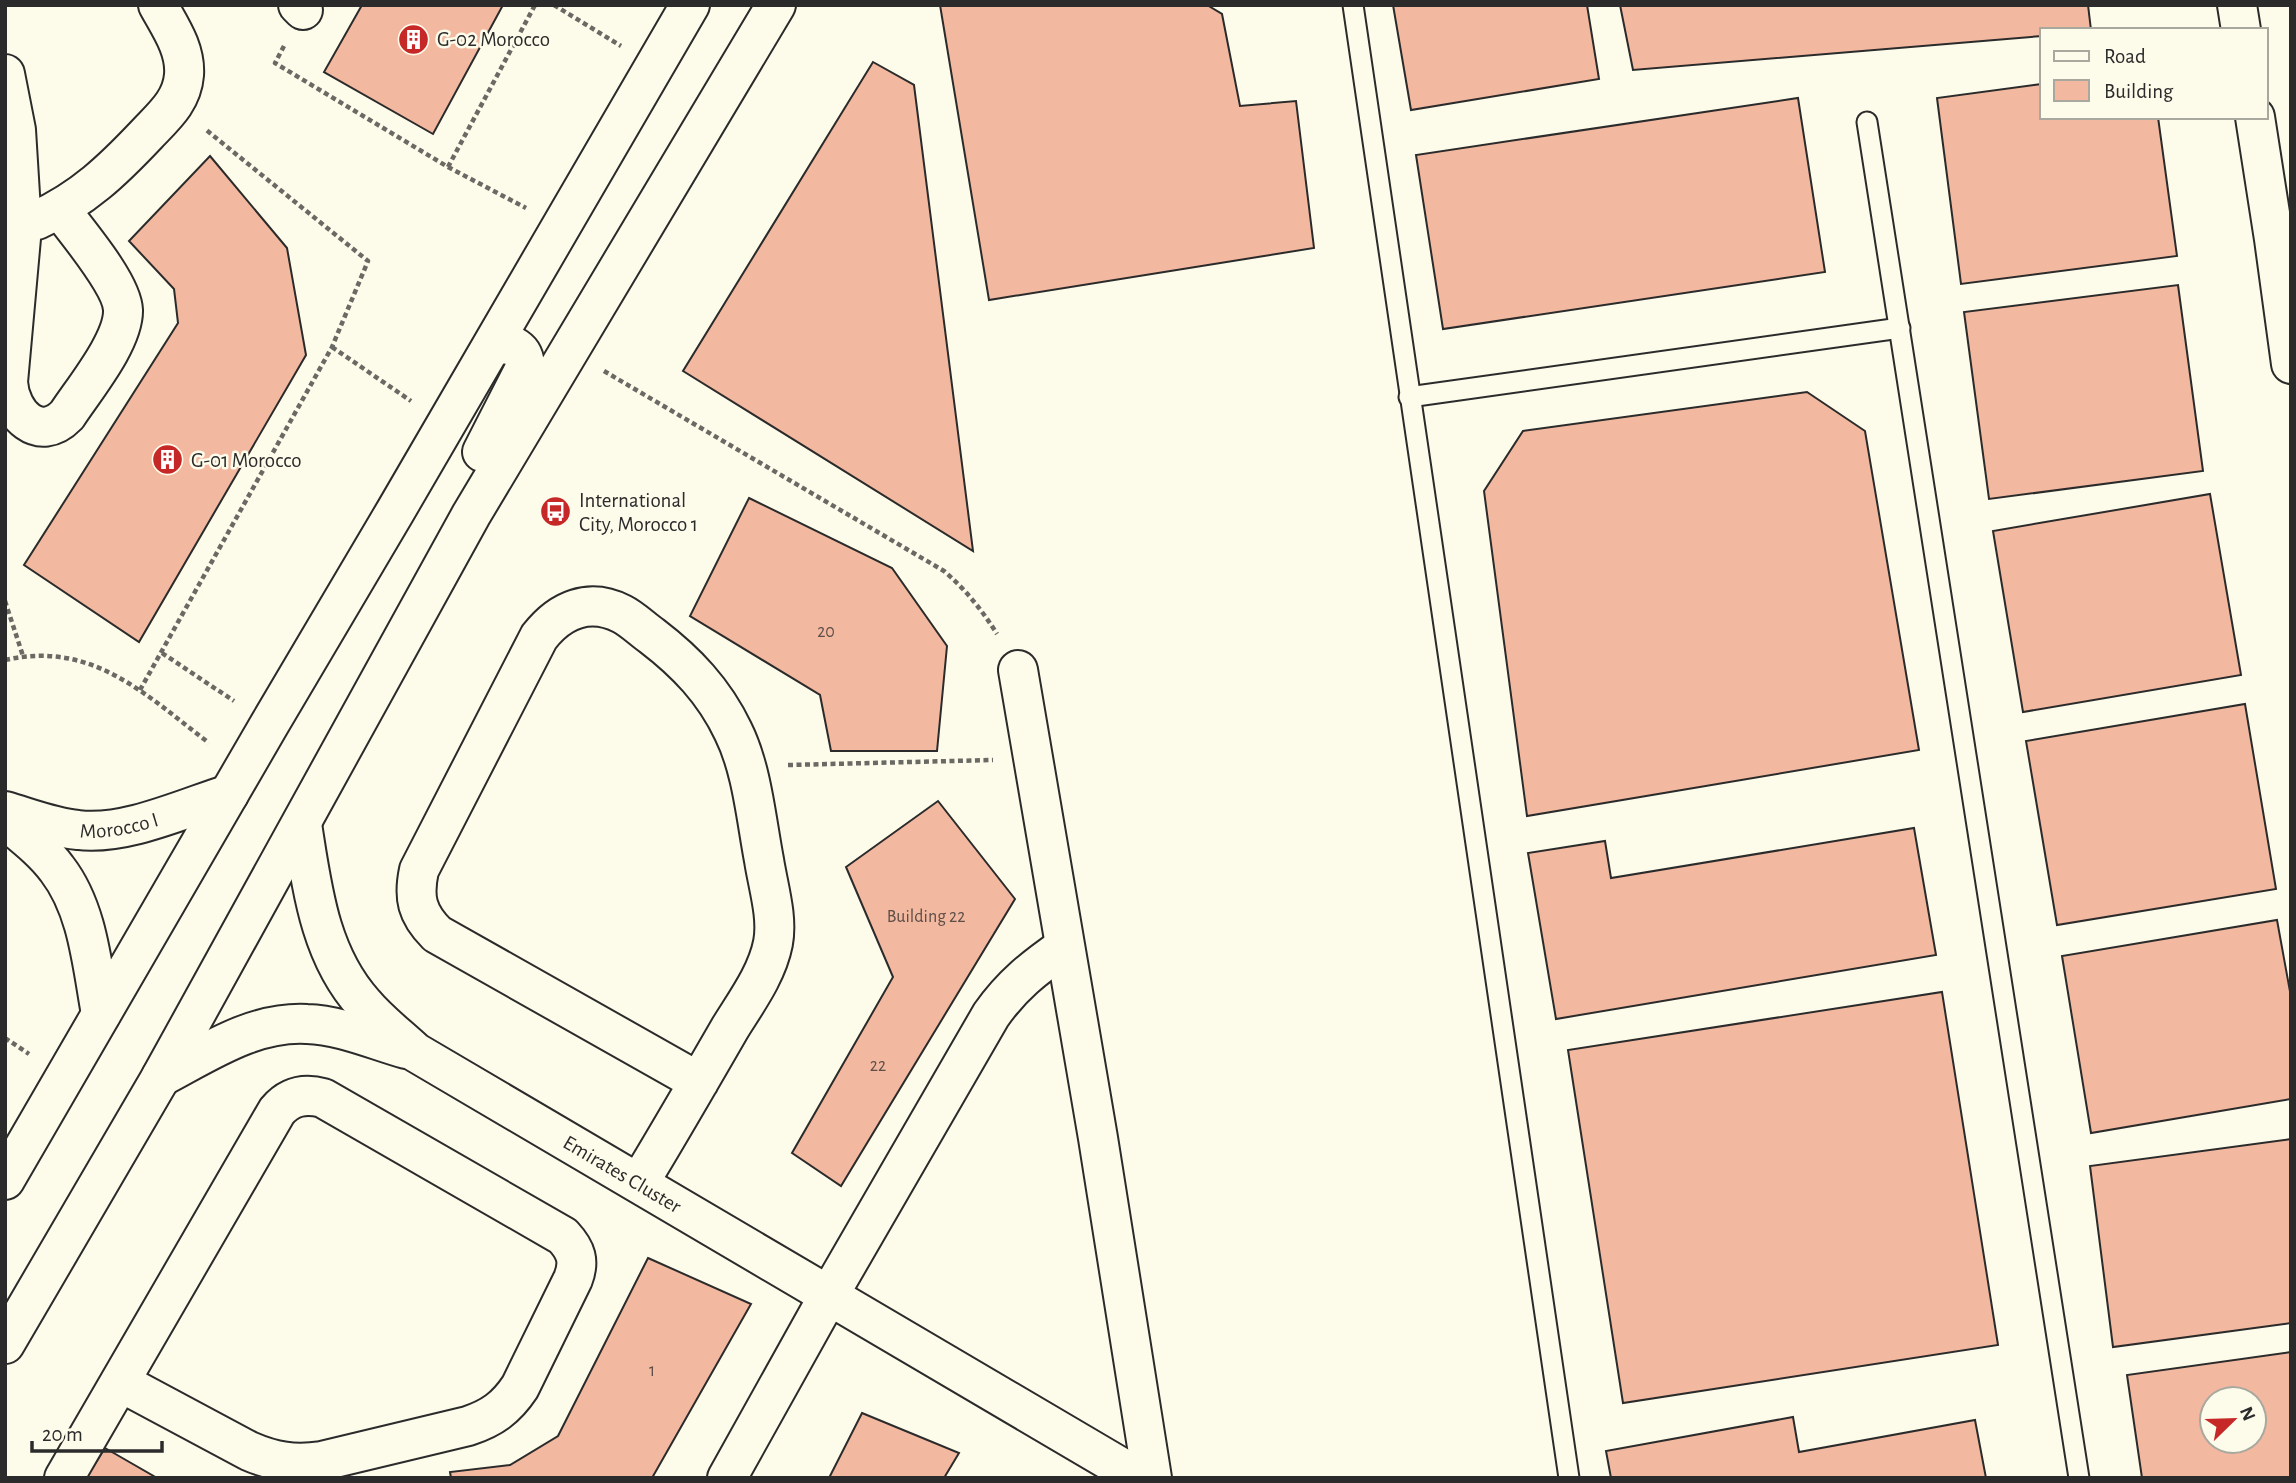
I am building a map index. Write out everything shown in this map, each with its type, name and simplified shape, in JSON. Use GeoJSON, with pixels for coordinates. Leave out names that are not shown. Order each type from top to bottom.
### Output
{"type":"FeatureCollection","features":[{"type":"Feature","properties":{"kind":"street"},"geometry":{"type":"LineString","coordinates":[[22,227],[60,209],[111,172],[175,104],[182,89],[183,56],[158,5]]}},
{"type":"Feature","properties":{"kind":"street"},"geometry":{"type":"LineString","coordinates":[[5,1180],[494,346],[690,5]]}},
{"type":"Feature","properties":{"kind":"street"},"geometry":{"type":"LineString","coordinates":[[5,1345],[161,1077],[471,515],[776,5]]}},
{"type":"Feature","properties":{"kind":"street"},"geometry":{"type":"LineString","coordinates":[[2237,5],[2241,28]]}},
{"type":"Feature","properties":{"kind":"street"},"geometry":{"type":"LineString","coordinates":[[5,74],[16,130],[22,227],[9,395],[13,407],[22,418],[47,427],[59,424],[67,415],[115,343],[123,310],[119,293],[60,209]]}},
{"type":"Feature","properties":{"kind":"street"},"geometry":{"type":"LineString","coordinates":[[2255,119],[2283,238],[2291,364]]}},
{"type":"Feature","properties":{"kind":"street"},"geometry":{"type":"LineString","coordinates":[[471,515],[476,465],[525,368],[525,359],[513,345],[503,343],[494,346]]}},
{"type":"Feature","properties":{"kind":"street"},"geometry":{"type":"LineString","coordinates":[[639,1184],[699,1082],[762,974],[774,943],[773,909],[750,784],[735,734],[719,704],[698,677],[674,653],[623,614],[600,607],[576,608],[555,620],[539,637],[419,870],[415,888],[418,905],[425,922],[437,934],[699,1082]]}},
{"type":"Feature","properties":{"kind":"street"},"geometry":{"type":"LineString","coordinates":[[1018,670],[1153,1478]]}},
{"type":"Feature","properties":{"kind":"street","name":"Morocco I"},"geometry":{"type":"LineString","coordinates":[[5,811],[78,830],[103,831],[128,827],[237,782]]}},
{"type":"Feature","properties":{"kind":"street"},"geometry":{"type":"LineString","coordinates":[[5,820],[42,852],[69,886],[84,927],[102,1014]]}},
{"type":"Feature","properties":{"kind":"street","name":"Emirates Cluster"},"geometry":{"type":"LineString","coordinates":[[302,824],[313,892],[331,951],[363,1004],[415,1052],[1139,1478]]}},
{"type":"Feature","properties":{"kind":"street"},"geometry":{"type":"LineString","coordinates":[[727,1478],[828,1296],[991,1015],[1006,993],[1026,974],[1064,947]]}},
{"type":"Feature","properties":{"kind":"street","name":"Emirates Cluster"},"geometry":{"type":"LineString","coordinates":[[161,1077],[247,1033],[276,1026],[307,1024],[337,1028],[415,1052]]}},
{"type":"Feature","properties":{"kind":"street"},"geometry":{"type":"LineString","coordinates":[[64,1478],[277,1111],[284,1104],[303,1095],[323,1098],[563,1236],[577,1256],[573,1279],[520,1387],[499,1413],[468,1426],[322,1461],[285,1463],[238,1446],[120,1382]]}},
{"type":"Feature","properties":{"kind":"lane"},"geometry":{"type":"LineString","coordinates":[[1353,5],[1569,1478]]}},
{"type":"Feature","properties":{"kind":"lane"},"geometry":{"type":"LineString","coordinates":[[1867,122],[2079,1478]]}},
{"type":"Feature","properties":{"kind":"lane"},"geometry":{"type":"LineString","coordinates":[[1409,397],[1900,328]]}},
{"type":"Feature","properties":{"kind":"path"},"geometry":{"type":"LineString","coordinates":[[448,167],[535,5]]}},
{"type":"Feature","properties":{"kind":"path"},"geometry":{"type":"LineString","coordinates":[[554,5],[655,66]]}},
{"type":"Feature","properties":{"kind":"path"},"geometry":{"type":"LineString","coordinates":[[301,8],[275,63],[448,167],[561,226]]}},
{"type":"Feature","properties":{"kind":"path"},"geometry":{"type":"LineString","coordinates":[[140,690],[332,347],[368,261],[175,104]]}},
{"type":"Feature","properties":{"kind":"path"},"geometry":{"type":"LineString","coordinates":[[332,347],[447,426]]}},
{"type":"Feature","properties":{"kind":"path"},"geometry":{"type":"LineString","coordinates":[[570,351],[944,571],[978,605],[1018,670]]}},
{"type":"Feature","properties":{"kind":"path"},"geometry":{"type":"LineString","coordinates":[[5,601],[23,656]]}},
{"type":"Feature","properties":{"kind":"path"},"geometry":{"type":"LineString","coordinates":[[162,653],[270,724]]}},
{"type":"Feature","properties":{"kind":"path"},"geometry":{"type":"LineString","coordinates":[[5,660],[23,656],[50,656],[76,659],[102,668],[140,690],[237,782]]}},
{"type":"Feature","properties":{"kind":"path"},"geometry":{"type":"LineString","coordinates":[[745,766],[1032,759]]}},
{"type":"Feature","properties":{"kind":"building","name":"G-02 Morocco"},"geometry":{"type":"Polygon","coordinates":[[[362,5],[503,5],[433,134],[324,72],[362,5]]]}},
{"type":"Feature","properties":{"kind":"building"},"geometry":{"type":"Polygon","coordinates":[[[940,5],[1207,5],[1222,14],[1240,106],[1296,101],[1314,248],[989,300],[940,5]]]}},
{"type":"Feature","properties":{"kind":"building"},"geometry":{"type":"Polygon","coordinates":[[[1393,5],[1587,5],[1599,79],[1411,110],[1393,5]]]}},
{"type":"Feature","properties":{"kind":"building"},"geometry":{"type":"Polygon","coordinates":[[[1620,5],[2088,5],[2091,28],[2040,28],[2040,36],[1633,70],[1620,5]]]}},
{"type":"Feature","properties":{"kind":"building"},"geometry":{"type":"Polygon","coordinates":[[[873,62],[914,85],[973,551],[683,371],[873,62]]]}},
{"type":"Feature","properties":{"kind":"building"},"geometry":{"type":"Polygon","coordinates":[[[2040,84],[2040,119],[2158,119],[2177,256],[1961,284],[1937,98],[2040,84]]]}},
{"type":"Feature","properties":{"kind":"building"},"geometry":{"type":"Polygon","coordinates":[[[1798,98],[1825,272],[1443,329],[1416,155],[1798,98]]]}},
{"type":"Feature","properties":{"kind":"building","name":"G-01 Morocco"},"geometry":{"type":"Polygon","coordinates":[[[210,156],[287,248],[306,355],[139,642],[24,565],[178,323],[174,289],[129,241],[210,156]]]}},
{"type":"Feature","properties":{"kind":"building"},"geometry":{"type":"Polygon","coordinates":[[[2178,285],[2203,471],[1989,499],[1964,312],[2178,285]]]}},
{"type":"Feature","properties":{"kind":"building"},"geometry":{"type":"Polygon","coordinates":[[[1807,392],[1865,431],[1919,750],[1527,816],[1484,491],[1523,431],[1807,392]]]}},
{"type":"Feature","properties":{"kind":"building"},"geometry":{"type":"Polygon","coordinates":[[[2210,494],[2241,675],[2023,712],[1993,531],[2210,494]]]}},
{"type":"Feature","properties":{"kind":"building"},"geometry":{"type":"Polygon","coordinates":[[[749,498],[892,568],[947,646],[937,751],[831,751],[820,695],[690,616],[749,498]]]}},
{"type":"Feature","properties":{"kind":"building"},"geometry":{"type":"Polygon","coordinates":[[[2245,704],[2276,889],[2057,925],[2026,741],[2245,704]]]}},
{"type":"Feature","properties":{"kind":"building"},"geometry":{"type":"Polygon","coordinates":[[[938,801],[1015,899],[841,1186],[792,1153],[893,977],[846,867],[938,801]]]}},
{"type":"Feature","properties":{"kind":"building"},"geometry":{"type":"Polygon","coordinates":[[[1914,828],[1936,955],[1556,1019],[1528,853],[1605,841],[1611,878],[1914,828]]]}},
{"type":"Feature","properties":{"kind":"building"},"geometry":{"type":"Polygon","coordinates":[[[2277,920],[2291,997],[2291,1099],[2091,1133],[2062,956],[2277,920]]]}},
{"type":"Feature","properties":{"kind":"building"},"geometry":{"type":"Polygon","coordinates":[[[1942,992],[1998,1345],[1623,1403],[1568,1050],[1942,992]]]}},
{"type":"Feature","properties":{"kind":"building"},"geometry":{"type":"Polygon","coordinates":[[[2291,1139],[2291,1323],[2113,1347],[2090,1166],[2291,1139]]]}},
{"type":"Feature","properties":{"kind":"building"},"geometry":{"type":"Polygon","coordinates":[[[648,1258],[751,1304],[652,1478],[451,1478],[450,1472],[510,1465],[558,1436],[648,1258]]]}},
{"type":"Feature","properties":{"kind":"building"},"geometry":{"type":"Polygon","coordinates":[[[2291,1352],[2291,1478],[2142,1478],[2127,1375],[2291,1352]]]}},
{"type":"Feature","properties":{"kind":"building"},"geometry":{"type":"Polygon","coordinates":[[[862,1413],[959,1453],[944,1478],[829,1478],[862,1413]]]}},
{"type":"Feature","properties":{"kind":"building"},"geometry":{"type":"Polygon","coordinates":[[[1793,1417],[1799,1452],[1975,1420],[1986,1478],[1611,1478],[1606,1451],[1793,1417]]]}},
{"type":"Feature","properties":{"kind":"building"},"geometry":{"type":"Polygon","coordinates":[[[105,1448],[157,1478],[86,1478],[105,1448]]]}},
{"type":"Feature","properties":{"kind":"place","name":"G-02 Morocco"},"geometry":{"type":"Point","coordinates":[414,39]}},
{"type":"Feature","properties":{"kind":"place","name":"G-01 Morocco"},"geometry":{"type":"Point","coordinates":[168,460]}},
{"type":"Feature","properties":{"kind":"place","name":"International City, Morocco 1"},"geometry":{"type":"Point","coordinates":[556,512]}}]}
